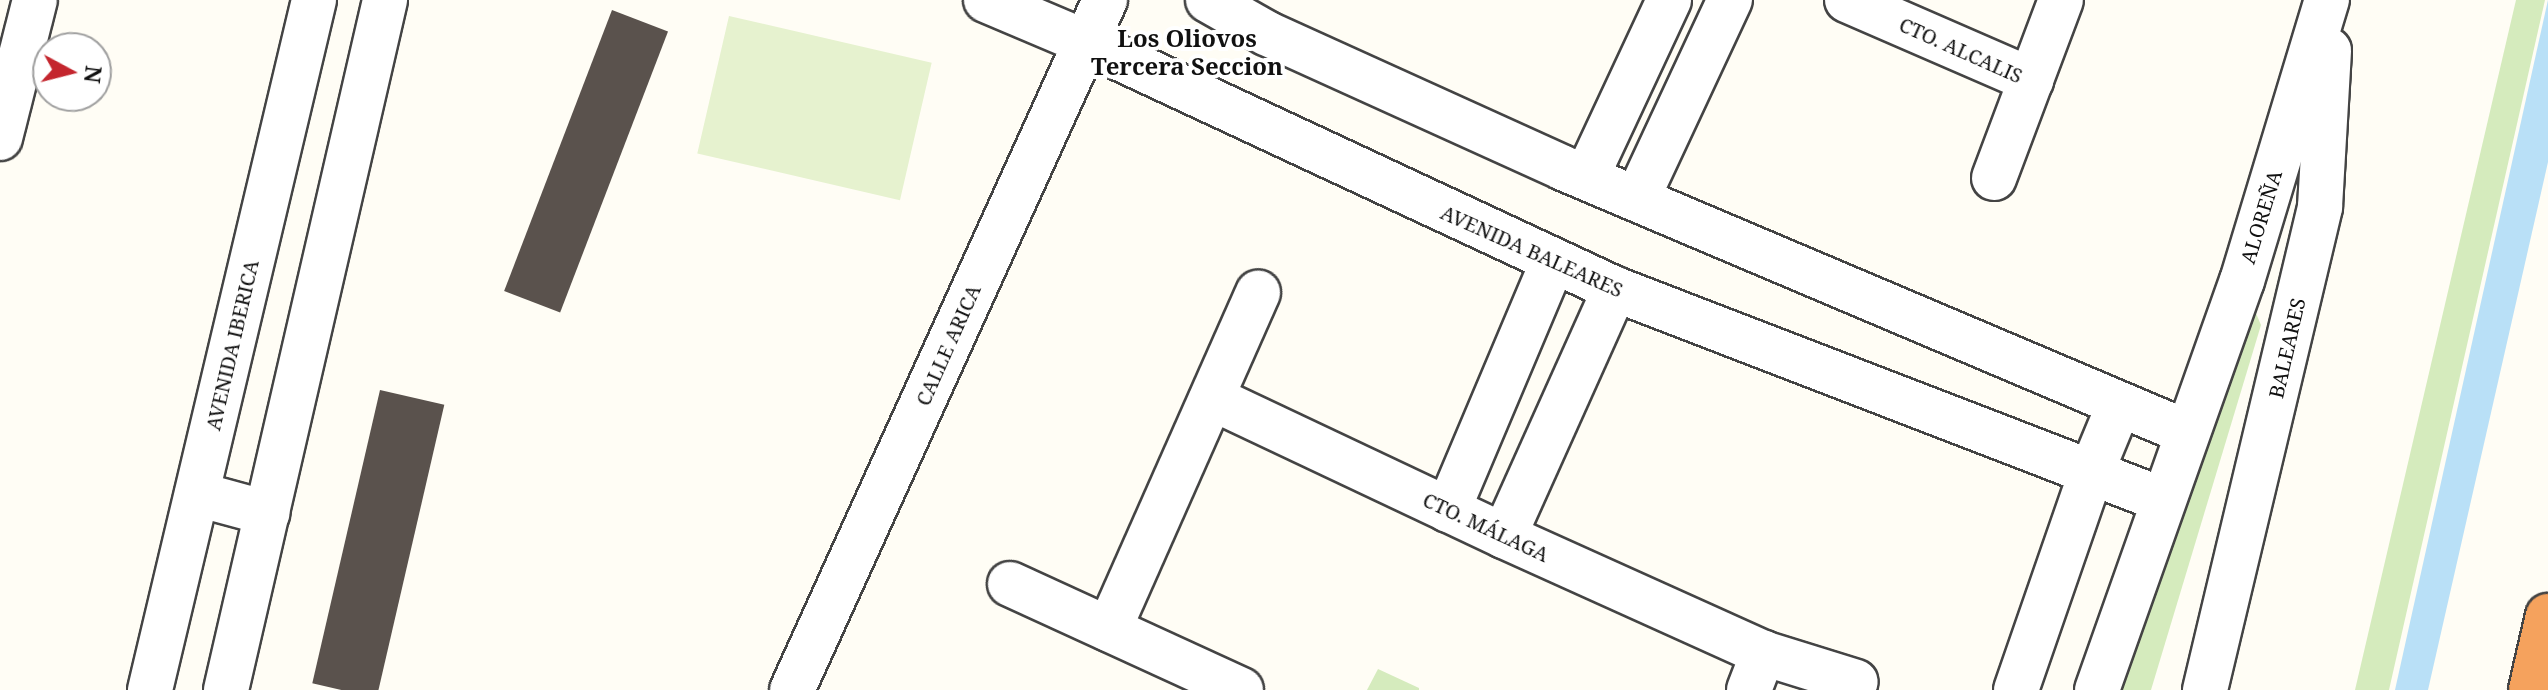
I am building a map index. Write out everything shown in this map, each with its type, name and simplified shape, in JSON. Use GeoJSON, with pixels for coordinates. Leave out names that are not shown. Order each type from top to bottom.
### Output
{"type":"FeatureCollection","features":[{"type":"Feature","properties":{"kind":"highway"},"geometry":{"type":"LineString","coordinates":[[2531,690],[2548,616]]}},
{"type":"Feature","properties":{"kind":"street"},"geometry":{"type":"LineString","coordinates":[[0,138],[35,0]]}},
{"type":"Feature","properties":{"kind":"street","name":"AVENIDA IBERICA"},"geometry":{"type":"LineString","coordinates":[[150,690],[314,0]]}},
{"type":"Feature","properties":{"kind":"street"},"geometry":{"type":"LineString","coordinates":[[226,690],[385,0]]}},
{"type":"Feature","properties":{"kind":"street","name":"AVENIDA BALEARES"},"geometry":{"type":"LineString","coordinates":[[986,0],[1085,42],[1615,289],[2163,500]]}},
{"type":"Feature","properties":{"kind":"street","name":"CALLE ARICA"},"geometry":{"type":"LineString","coordinates":[[792,690],[1105,0]]}},
{"type":"Feature","properties":{"kind":"street"},"geometry":{"type":"LineString","coordinates":[[1208,0],[1266,33],[1637,199],[2186,432],[2097,690]]}},
{"type":"Feature","properties":{"kind":"street"},"geometry":{"type":"LineString","coordinates":[[1587,176],[1669,0]]}},
{"type":"Feature","properties":{"kind":"street"},"geometry":{"type":"LineString","coordinates":[[1637,199],[1730,0]]}},
{"type":"Feature","properties":{"kind":"street","name":"CTO. ALCALIS"},"geometry":{"type":"LineString","coordinates":[[1847,0],[2031,80]]}},
{"type":"Feature","properties":{"kind":"street","name":"CTO. ALCALIS"},"geometry":{"type":"LineString","coordinates":[[1994,178],[2061,0]]}},
{"type":"Feature","properties":{"kind":"street","name":"ALOREÑA"},"geometry":{"type":"LineString","coordinates":[[2186,432],[2242,281],[2329,0]]}},
{"type":"Feature","properties":{"kind":"street","name":"BALEARES"},"geometry":{"type":"LineString","coordinates":[[2205,690],[2320,207],[2329,0]]}},
{"type":"Feature","properties":{"kind":"street"},"geometry":{"type":"LineString","coordinates":[[1448,510],[1553,262]]}},
{"type":"Feature","properties":{"kind":"street"},"geometry":{"type":"LineString","coordinates":[[1504,536],[1615,289]]}},
{"type":"Feature","properties":{"kind":"street"},"geometry":{"type":"LineString","coordinates":[[1109,629],[1258,293]]}},
{"type":"Feature","properties":{"kind":"street","name":"CTO. MÁLAGA"},"geometry":{"type":"LineString","coordinates":[[1212,398],[1504,536],[1756,672],[1856,682]]}},
{"type":"Feature","properties":{"kind":"street"},"geometry":{"type":"LineString","coordinates":[[2016,690],[2091,473],[2119,405]]}},
{"type":"Feature","properties":{"kind":"street"},"geometry":{"type":"LineString","coordinates":[[197,494],[267,513]]}},
{"type":"Feature","properties":{"kind":"street"},"geometry":{"type":"LineString","coordinates":[[1010,584],[1241,690]]}},
{"type":"Feature","properties":{"kind":"green space"},"geometry":{"type":"Polygon","coordinates":[[[2516,0],[2545,0],[2389,690],[2355,690],[2516,0]]]}},
{"type":"Feature","properties":{"kind":"green space"},"geometry":{"type":"Polygon","coordinates":[[[729,16],[932,63],[900,200],[697,153],[729,16]]]}},
{"type":"Feature","properties":{"kind":"green space"},"geometry":{"type":"Polygon","coordinates":[[[2242,281],[2261,325],[2151,690],[2117,690],[2242,281]]]}},
{"type":"Feature","properties":{"kind":"green space"},"geometry":{"type":"Polygon","coordinates":[[[1378,669],[1419,688],[1419,690],[1367,690],[1378,669]]]}},
{"type":"Feature","properties":{"kind":"water"},"geometry":{"type":"Polygon","coordinates":[[[2548,0],[2548,162],[2428,690],[2395,690],[2548,0]]]}},
{"type":"Feature","properties":{"kind":"building"},"geometry":{"type":"Polygon","coordinates":[[[612,10],[668,32],[560,313],[504,291],[612,10]]]}},
{"type":"Feature","properties":{"kind":"building"},"geometry":{"type":"Polygon","coordinates":[[[380,390],[444,405],[378,690],[341,690],[312,683],[380,390]]]}},
{"type":"Feature","properties":{"kind":"district","name":"Los Oliovos Tercera Seccion"},"geometry":{"type":"Point","coordinates":[1187,52]}}]}
